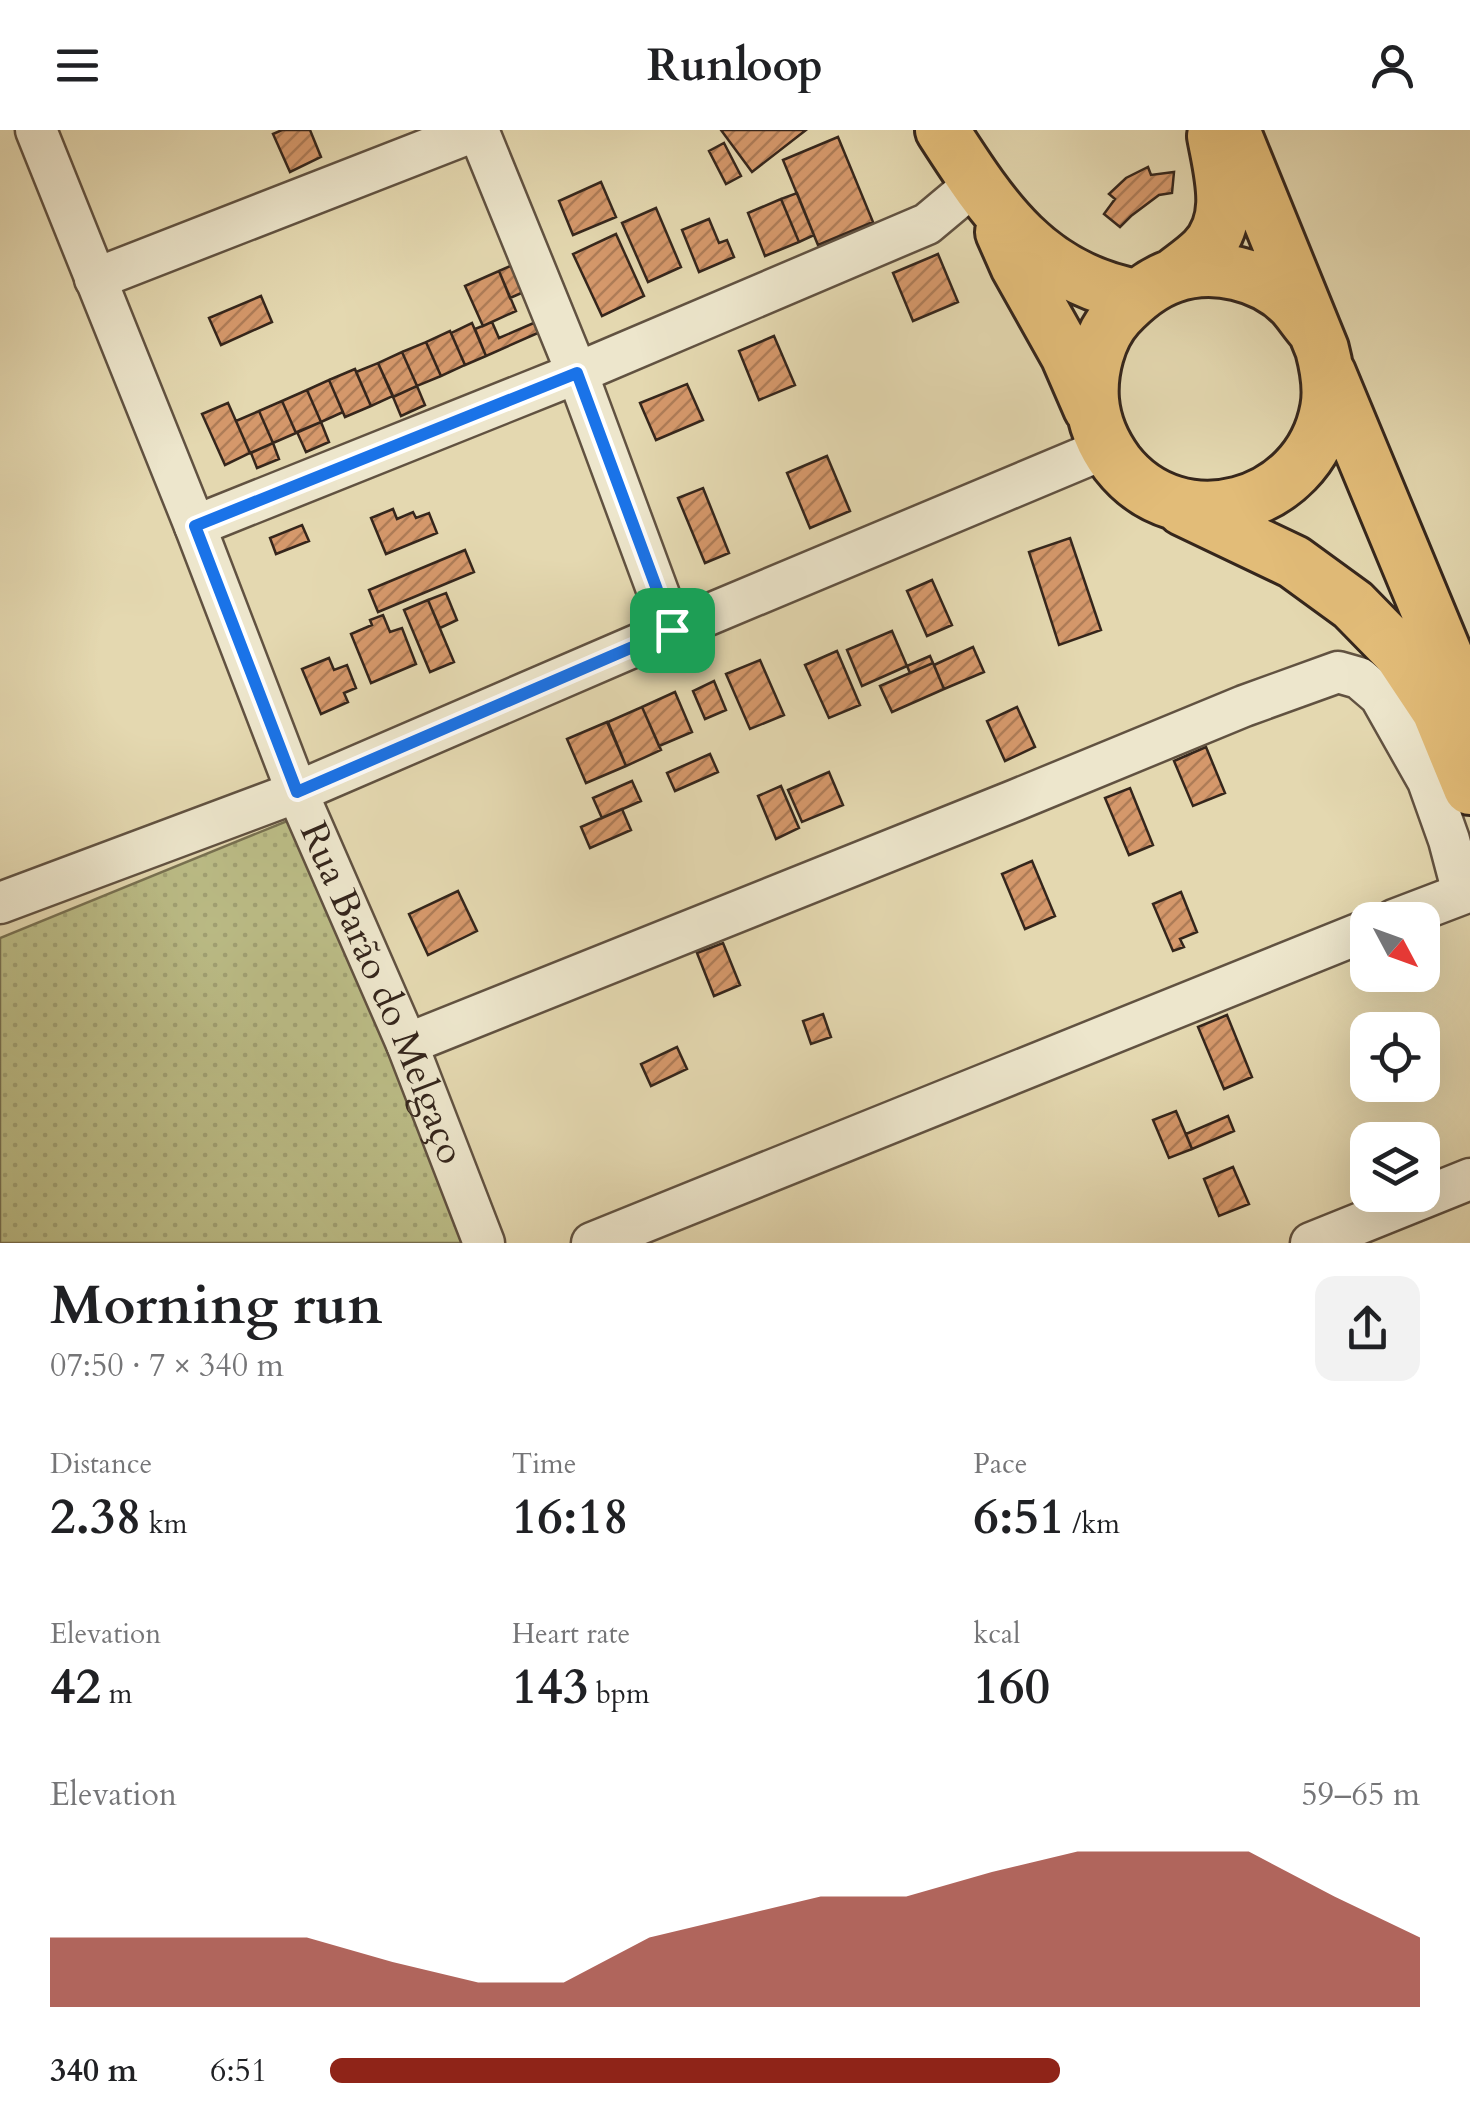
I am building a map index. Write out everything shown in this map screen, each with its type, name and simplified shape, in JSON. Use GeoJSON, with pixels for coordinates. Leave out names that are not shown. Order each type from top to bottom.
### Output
{"type":"FeatureCollection","features":[{"type":"Feature","properties":{"kind":"main road"},"geometry":{"type":"LineString","coordinates":[[942,130],[981,188],[1029,244],[1058,268],[1091,285],[1155,286],[1205,270],[1252,278],[1292,303],[1320,350],[1328,408],[1316,444],[1293,474],[1263,496],[1227,508],[1189,508],[1154,495]]}},
{"type":"Feature","properties":{"kind":"main road"},"geometry":{"type":"LineString","coordinates":[[1100,432],[1091,383],[1098,350],[1113,320],[1206,250],[1220,228],[1224,201],[1212,130]]}},
{"type":"Feature","properties":{"kind":"main road"},"geometry":{"type":"LineString","coordinates":[[1233,130],[1470,713]]}},
{"type":"Feature","properties":{"kind":"main road"},"geometry":{"type":"LineString","coordinates":[[981,188],[1016,266],[1068,355],[1100,432],[1126,475],[1154,495],[1294,562],[1352,605],[1400,653],[1438,710],[1470,788]]}},
{"type":"Feature","properties":{"kind":"street","name":"Rua Barão do Melgaço"},"geometry":{"type":"LineString","coordinates":[[36,130],[297,792],[407,1044],[484,1243]]}},
{"type":"Feature","properties":{"kind":"street"},"geometry":{"type":"LineString","coordinates":[[95,279],[478,130],[577,373],[672,630]]}},
{"type":"Feature","properties":{"kind":"street"},"geometry":{"type":"LineString","coordinates":[[195,526],[577,373],[927,224],[981,188]]}},
{"type":"Feature","properties":{"kind":"street"},"geometry":{"type":"LineString","coordinates":[[0,903],[297,792],[672,630],[1100,432]]}},
{"type":"Feature","properties":{"kind":"street"},"geometry":{"type":"LineString","coordinates":[[407,1044],[1244,706],[1338,672],[1359,678],[1380,696],[1428,781],[1466,892],[1440,902]]}},
{"type":"Feature","properties":{"kind":"street"},"geometry":{"type":"LineString","coordinates":[[592,1243],[1350,937]]}},
{"type":"Feature","properties":{"kind":"street"},"geometry":{"type":"LineString","coordinates":[[1311,1243],[1470,1179]]}},
{"type":"Feature","properties":{"kind":"green space"},"geometry":{"type":"Polygon","coordinates":[[[297,817],[465,1243],[0,1243],[0,938],[297,817]]]}},
{"type":"Feature","properties":{"kind":"building"},"geometry":{"type":"Polygon","coordinates":[[[282,130],[310,130],[321,157],[290,172],[273,134],[282,130]]]}},
{"type":"Feature","properties":{"kind":"building"},"geometry":{"type":"Polygon","coordinates":[[[721,130],[806,130],[752,172],[721,130]]]}},
{"type":"Feature","properties":{"kind":"building"},"geometry":{"type":"Polygon","coordinates":[[[838,137],[873,222],[818,245],[783,160],[838,137]]]}},
{"type":"Feature","properties":{"kind":"building"},"geometry":{"type":"Polygon","coordinates":[[[724,143],[741,176],[726,184],[709,151],[724,143]]]}},
{"type":"Feature","properties":{"kind":"building"},"geometry":{"type":"Polygon","coordinates":[[[1148,167],[1151,175],[1174,172],[1172,193],[1159,195],[1120,227],[1104,214],[1115,199],[1109,194],[1126,178],[1148,167]]]}},
{"type":"Feature","properties":{"kind":"building"},"geometry":{"type":"Polygon","coordinates":[[[601,182],[616,217],[573,235],[559,201],[601,182]]]}},
{"type":"Feature","properties":{"kind":"building"},"geometry":{"type":"Polygon","coordinates":[[[797,193],[814,235],[799,242],[781,199],[797,193]]]}},
{"type":"Feature","properties":{"kind":"building"},"geometry":{"type":"Polygon","coordinates":[[[781,199],[799,242],[765,256],[748,213],[781,199]]]}},
{"type":"Feature","properties":{"kind":"building"},"geometry":{"type":"Polygon","coordinates":[[[656,208],[681,267],[648,282],[622,223],[656,208]]]}},
{"type":"Feature","properties":{"kind":"building"},"geometry":{"type":"Polygon","coordinates":[[[709,219],[719,243],[727,240],[734,257],[699,272],[682,230],[709,219]]]}},
{"type":"Feature","properties":{"kind":"building"},"geometry":{"type":"Polygon","coordinates":[[[616,234],[644,296],[602,316],[573,254],[616,234]]]}},
{"type":"Feature","properties":{"kind":"building"},"geometry":{"type":"Polygon","coordinates":[[[938,254],[958,302],[913,321],[893,273],[938,254]]]}},
{"type":"Feature","properties":{"kind":"building"},"geometry":{"type":"Polygon","coordinates":[[[515,264],[526,291],[510,298],[499,271],[515,264]]]}},
{"type":"Feature","properties":{"kind":"building"},"geometry":{"type":"Polygon","coordinates":[[[499,271],[516,311],[483,326],[465,286],[499,271]]]}},
{"type":"Feature","properties":{"kind":"building"},"geometry":{"type":"Polygon","coordinates":[[[261,296],[272,322],[221,345],[209,318],[261,296]]]}},
{"type":"Feature","properties":{"kind":"building"},"geometry":{"type":"Polygon","coordinates":[[[492,322],[499,338],[536,322],[540,332],[486,356],[475,329],[492,322]]]}},
{"type":"Feature","properties":{"kind":"building"},"geometry":{"type":"Polygon","coordinates":[[[472,323],[486,356],[465,365],[451,333],[472,323]]]}},
{"type":"Feature","properties":{"kind":"building"},"geometry":{"type":"Polygon","coordinates":[[[450,331],[465,365],[441,376],[426,342],[450,331]]]}},
{"type":"Feature","properties":{"kind":"building"},"geometry":{"type":"Polygon","coordinates":[[[774,336],[795,385],[759,400],[739,351],[774,336]]]}},
{"type":"Feature","properties":{"kind":"building"},"geometry":{"type":"Polygon","coordinates":[[[426,342],[441,376],[417,386],[402,352],[426,342]]]}},
{"type":"Feature","properties":{"kind":"building"},"geometry":{"type":"Polygon","coordinates":[[[402,352],[417,386],[393,397],[378,363],[402,352]]]}},
{"type":"Feature","properties":{"kind":"building"},"geometry":{"type":"Polygon","coordinates":[[[378,363],[393,396],[371,406],[356,372],[378,363]]]}},
{"type":"Feature","properties":{"kind":"building"},"geometry":{"type":"Polygon","coordinates":[[[355,369],[371,406],[345,417],[329,380],[355,369]]]}},
{"type":"Feature","properties":{"kind":"building"},"geometry":{"type":"Polygon","coordinates":[[[329,380],[343,412],[321,422],[307,390],[329,380]]]}},
{"type":"Feature","properties":{"kind":"building"},"geometry":{"type":"Polygon","coordinates":[[[687,384],[703,420],[656,440],[640,403],[687,384]]]}},
{"type":"Feature","properties":{"kind":"building"},"geometry":{"type":"Polygon","coordinates":[[[417,386],[425,405],[401,416],[393,397],[417,386]]]}},
{"type":"Feature","properties":{"kind":"building"},"geometry":{"type":"Polygon","coordinates":[[[307,390],[321,422],[296,433],[282,401],[307,390]]]}},
{"type":"Feature","properties":{"kind":"building"},"geometry":{"type":"Polygon","coordinates":[[[282,401],[296,433],[273,443],[259,411],[282,401]]]}},
{"type":"Feature","properties":{"kind":"building"},"geometry":{"type":"Polygon","coordinates":[[[228,403],[250,453],[225,465],[202,414],[228,403]]]}},
{"type":"Feature","properties":{"kind":"building"},"geometry":{"type":"Polygon","coordinates":[[[259,411],[273,443],[250,453],[236,421],[259,411]]]}},
{"type":"Feature","properties":{"kind":"building"},"geometry":{"type":"Polygon","coordinates":[[[321,422],[329,442],[306,452],[297,432],[321,422]]]}},
{"type":"Feature","properties":{"kind":"building"},"geometry":{"type":"Polygon","coordinates":[[[273,443],[279,459],[257,468],[251,453],[273,443]]]}},
{"type":"Feature","properties":{"kind":"building"},"geometry":{"type":"Polygon","coordinates":[[[827,456],[850,511],[810,528],[787,473],[827,456]]]}},
{"type":"Feature","properties":{"kind":"building"},"geometry":{"type":"Polygon","coordinates":[[[703,488],[729,553],[705,563],[678,498],[703,488]]]}},
{"type":"Feature","properties":{"kind":"building"},"geometry":{"type":"Polygon","coordinates":[[[393,509],[397,519],[413,512],[416,518],[429,513],[437,533],[386,554],[371,518],[393,509]]]}},
{"type":"Feature","properties":{"kind":"building"},"geometry":{"type":"Polygon","coordinates":[[[302,525],[309,541],[276,554],[270,538],[302,525]]]}},
{"type":"Feature","properties":{"kind":"building"},"geometry":{"type":"Polygon","coordinates":[[[1070,538],[1101,630],[1059,645],[1029,552],[1070,538]]]}},
{"type":"Feature","properties":{"kind":"building"},"geometry":{"type":"Polygon","coordinates":[[[465,550],[474,572],[378,612],[369,590],[465,550]]]}},
{"type":"Feature","properties":{"kind":"building"},"geometry":{"type":"Polygon","coordinates":[[[932,580],[952,625],[927,636],[907,591],[932,580]]]}},
{"type":"Feature","properties":{"kind":"building"},"geometry":{"type":"Polygon","coordinates":[[[446,593],[457,620],[440,628],[428,600],[446,593]]]}},
{"type":"Feature","properties":{"kind":"building"},"geometry":{"type":"Polygon","coordinates":[[[428,600],[454,662],[430,672],[404,610],[428,600]]]}},
{"type":"Feature","properties":{"kind":"building"},"geometry":{"type":"Polygon","coordinates":[[[383,615],[390,632],[402,628],[416,664],[371,683],[351,634],[383,615]]]}},
{"type":"Feature","properties":{"kind":"building"},"geometry":{"type":"Polygon","coordinates":[[[892,631],[907,666],[862,686],[847,650],[892,631]]]}},
{"type":"Feature","properties":{"kind":"building"},"geometry":{"type":"Polygon","coordinates":[[[973,647],[984,672],[944,689],[934,665],[973,647]]]}},
{"type":"Feature","properties":{"kind":"building"},"geometry":{"type":"Polygon","coordinates":[[[837,651],[860,705],[829,718],[805,665],[837,651]]]}},
{"type":"Feature","properties":{"kind":"building"},"geometry":{"type":"Polygon","coordinates":[[[930,656],[933,663],[910,673],[907,666],[930,656]]]}},
{"type":"Feature","properties":{"kind":"building"},"geometry":{"type":"Polygon","coordinates":[[[329,658],[334,670],[347,665],[356,688],[344,693],[348,702],[321,714],[302,669],[329,658]]]}},
{"type":"Feature","properties":{"kind":"building"},"geometry":{"type":"Polygon","coordinates":[[[760,660],[784,715],[750,729],[726,674],[760,660]]]}},
{"type":"Feature","properties":{"kind":"building"},"geometry":{"type":"Polygon","coordinates":[[[933,663],[944,689],[892,712],[880,686],[933,663]]]}},
{"type":"Feature","properties":{"kind":"building"},"geometry":{"type":"Polygon","coordinates":[[[714,681],[726,710],[705,719],[693,691],[714,681]]]}},
{"type":"Feature","properties":{"kind":"building"},"geometry":{"type":"Polygon","coordinates":[[[675,692],[692,732],[659,746],[642,707],[675,692]]]}},
{"type":"Feature","properties":{"kind":"building"},"geometry":{"type":"Polygon","coordinates":[[[642,707],[661,750],[626,766],[608,722],[642,707]]]}},
{"type":"Feature","properties":{"kind":"building"},"geometry":{"type":"Polygon","coordinates":[[[1017,707],[1035,747],[1005,761],[987,721],[1017,707]]]}},
{"type":"Feature","properties":{"kind":"building"},"geometry":{"type":"Polygon","coordinates":[[[607,722],[626,766],[586,783],[567,739],[607,722]]]}},
{"type":"Feature","properties":{"kind":"building"},"geometry":{"type":"Polygon","coordinates":[[[1206,747],[1225,793],[1193,806],[1174,761],[1206,747]]]}},
{"type":"Feature","properties":{"kind":"building"},"geometry":{"type":"Polygon","coordinates":[[[710,754],[718,772],[675,791],[667,773],[710,754]]]}},
{"type":"Feature","properties":{"kind":"building"},"geometry":{"type":"Polygon","coordinates":[[[829,772],[843,805],[802,822],[788,790],[829,772]]]}},
{"type":"Feature","properties":{"kind":"building"},"geometry":{"type":"Polygon","coordinates":[[[632,781],[641,801],[602,818],[593,798],[632,781]]]}},
{"type":"Feature","properties":{"kind":"building"},"geometry":{"type":"Polygon","coordinates":[[[781,786],[799,828],[776,839],[758,796],[781,786]]]}},
{"type":"Feature","properties":{"kind":"building"},"geometry":{"type":"Polygon","coordinates":[[[1130,788],[1153,845],[1129,855],[1105,798],[1130,788]]]}},
{"type":"Feature","properties":{"kind":"building"},"geometry":{"type":"Polygon","coordinates":[[[622,809],[631,830],[590,848],[581,827],[622,809]]]}},
{"type":"Feature","properties":{"kind":"building"},"geometry":{"type":"Polygon","coordinates":[[[1032,861],[1055,916],[1025,929],[1002,874],[1032,861]]]}},
{"type":"Feature","properties":{"kind":"building"},"geometry":{"type":"Polygon","coordinates":[[[458,891],[477,931],[428,955],[409,914],[458,891]]]}},
{"type":"Feature","properties":{"kind":"building"},"geometry":{"type":"Polygon","coordinates":[[[1181,892],[1197,932],[1180,939],[1184,947],[1173,951],[1153,904],[1181,892]]]}},
{"type":"Feature","properties":{"kind":"building"},"geometry":{"type":"Polygon","coordinates":[[[723,943],[740,985],[714,996],[697,953],[723,943]]]}},
{"type":"Feature","properties":{"kind":"building"},"geometry":{"type":"Polygon","coordinates":[[[823,1014],[831,1037],[811,1044],[803,1021],[823,1014]]]}},
{"type":"Feature","properties":{"kind":"building"},"geometry":{"type":"Polygon","coordinates":[[[1227,1015],[1252,1077],[1224,1089],[1198,1027],[1227,1015]]]}},
{"type":"Feature","properties":{"kind":"building"},"geometry":{"type":"Polygon","coordinates":[[[677,1047],[687,1069],[651,1086],[641,1064],[677,1047]]]}},
{"type":"Feature","properties":{"kind":"building"},"geometry":{"type":"Polygon","coordinates":[[[1176,1111],[1192,1149],[1169,1158],[1153,1120],[1176,1111]]]}},
{"type":"Feature","properties":{"kind":"building"},"geometry":{"type":"Polygon","coordinates":[[[1228,1116],[1234,1131],[1192,1149],[1186,1134],[1228,1116]]]}},
{"type":"Feature","properties":{"kind":"building"},"geometry":{"type":"Polygon","coordinates":[[[1233,1167],[1249,1204],[1219,1216],[1204,1179],[1233,1167]]]}},
{"type":"Feature","properties":{"kind":"route"},"geometry":{"type":"LineString","coordinates":[[577,373],[672,630],[297,792],[195,526],[577,373]]}}]}
